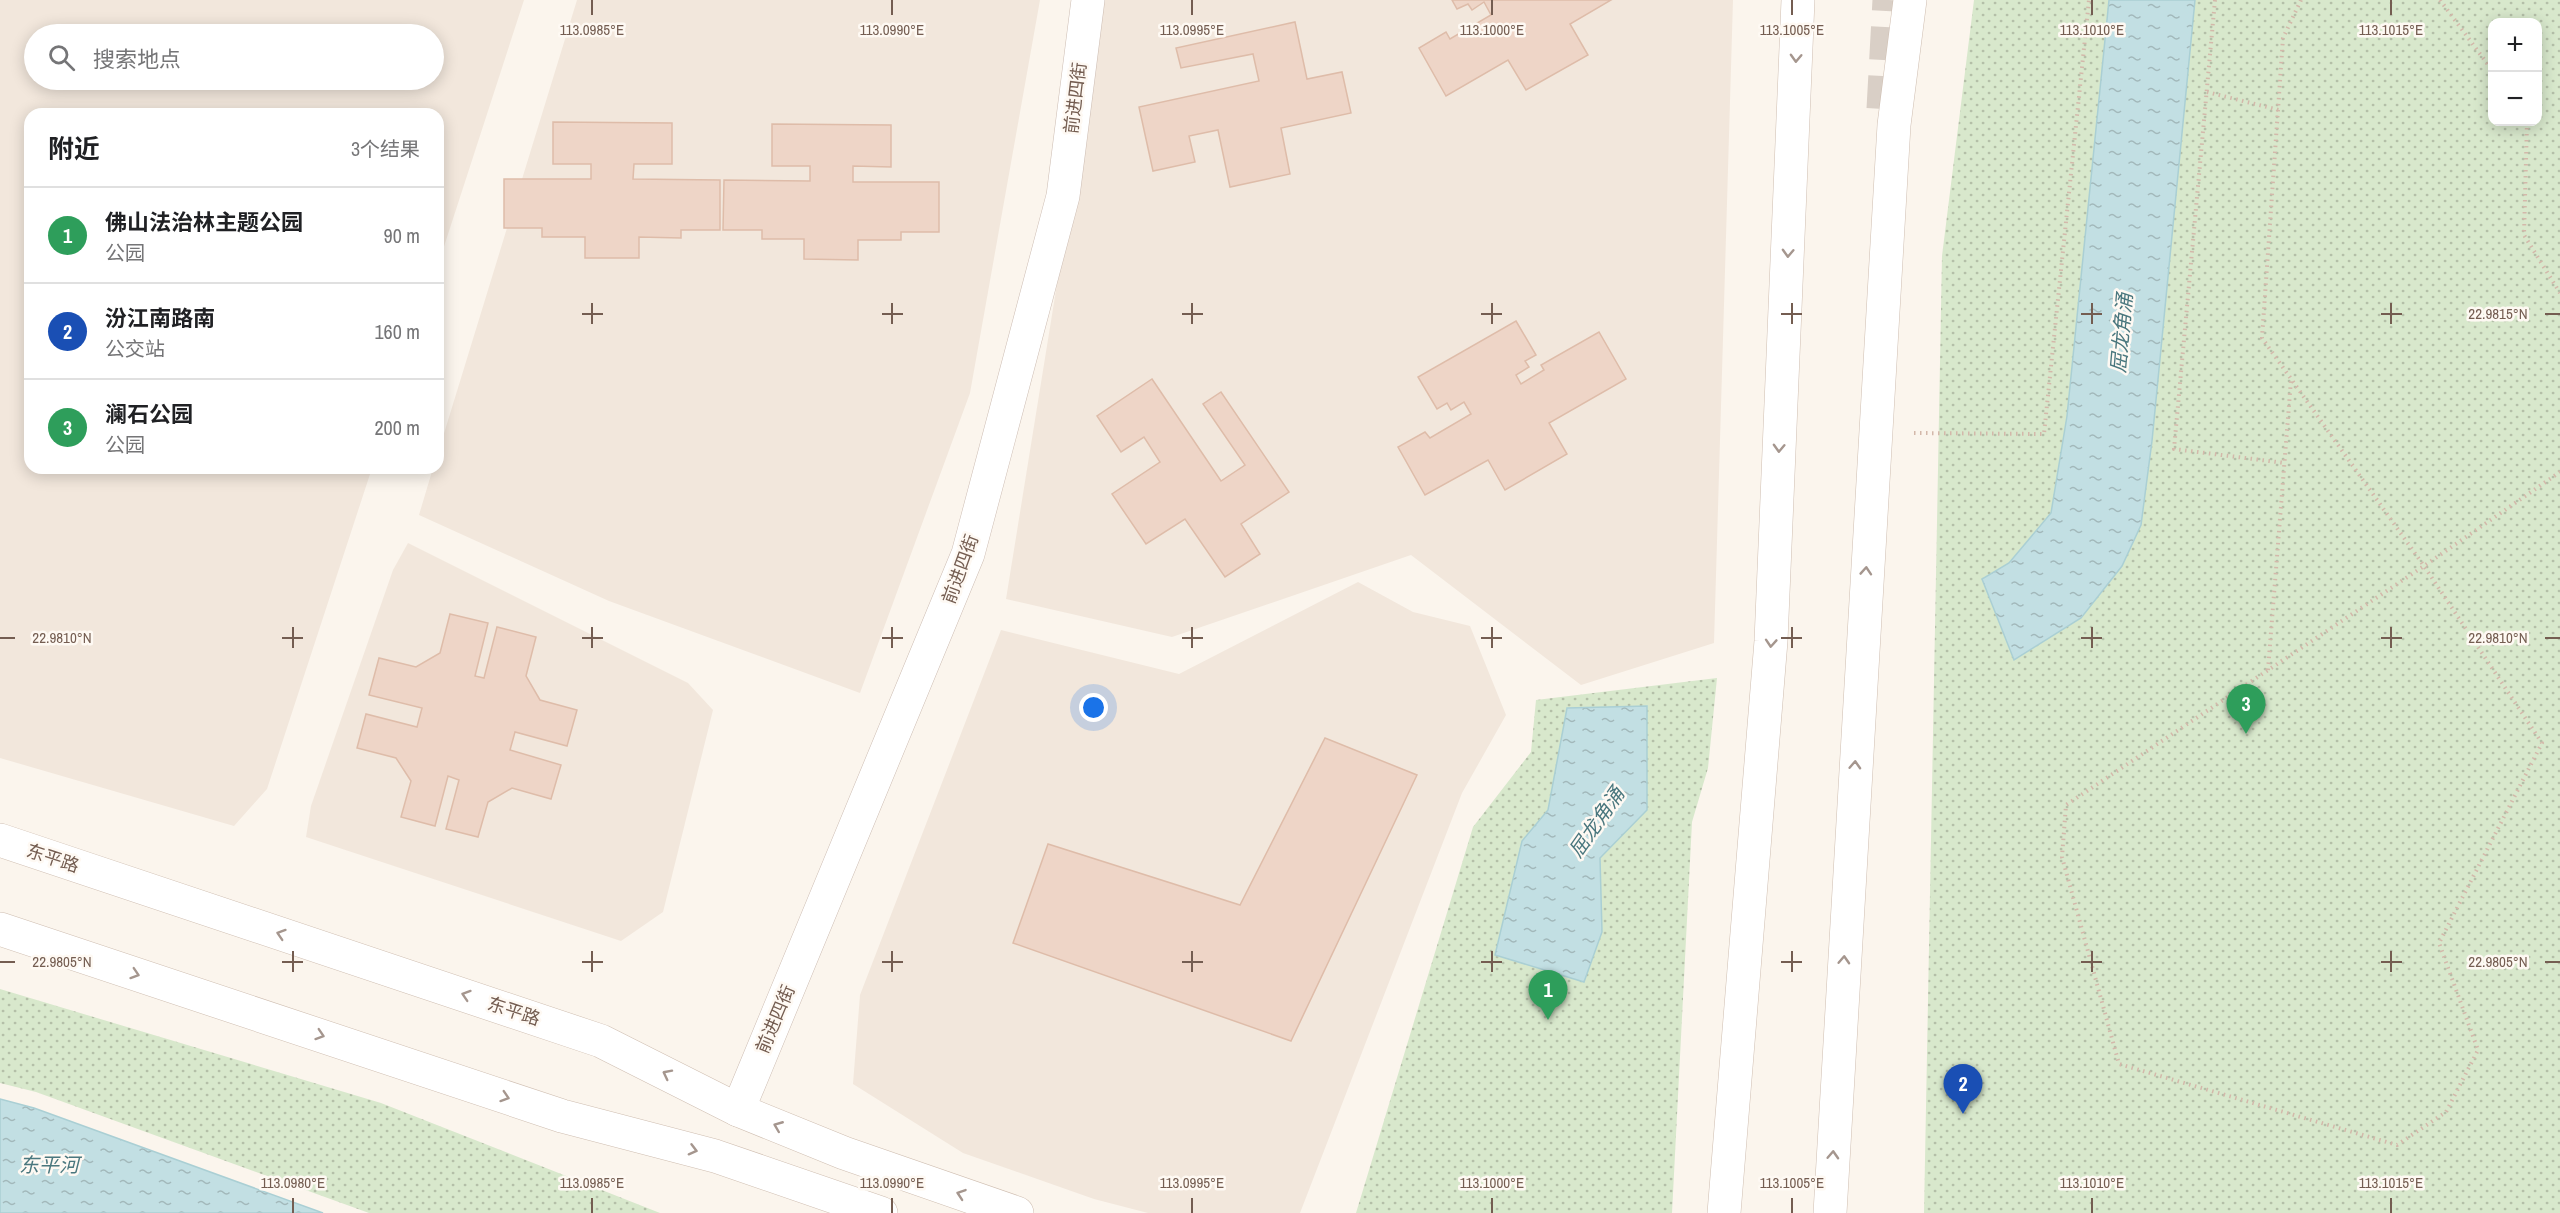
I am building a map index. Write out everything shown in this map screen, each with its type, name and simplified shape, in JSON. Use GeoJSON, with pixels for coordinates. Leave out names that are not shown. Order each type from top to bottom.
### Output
{"type":"FeatureCollection","features":[{"type":"Feature","properties":{"kind":"main road","name":"前进四街"},"geometry":{"type":"LineString","coordinates":[[738,1110],[968,554],[1063,196],[1088,0]]}},
{"type":"Feature","properties":{"kind":"main road"},"geometry":{"type":"LineString","coordinates":[[1724,1213],[1771,641],[1798,0]]}},
{"type":"Feature","properties":{"kind":"main road"},"geometry":{"type":"LineString","coordinates":[[1830,1213],[1894,125],[1910,0]]}},
{"type":"Feature","properties":{"kind":"main road","name":"东平路"},"geometry":{"type":"LineString","coordinates":[[0,840],[601,1041],[738,1110],[844,1153],[1017,1213]]}},
{"type":"Feature","properties":{"kind":"main road"},"geometry":{"type":"LineString","coordinates":[[0,929],[562,1116],[715,1156],[881,1213]]}},
{"type":"Feature","properties":{"kind":"path"},"geometry":{"type":"LineString","coordinates":[[1914,433],[2044,434],[2089,0]]}},
{"type":"Feature","properties":{"kind":"path"},"geometry":{"type":"LineString","coordinates":[[2215,0],[2174,449],[2285,463]]}},
{"type":"Feature","properties":{"kind":"path"},"geometry":{"type":"LineString","coordinates":[[2301,0],[2283,38],[2262,338],[2424,566],[2542,743],[2439,943],[2478,1050],[2446,1112],[2397,1145],[2118,1065],[2062,857],[2066,805],[2424,566],[2560,472]]}},
{"type":"Feature","properties":{"kind":"path"},"geometry":{"type":"LineString","coordinates":[[2440,0],[2488,63]]}},
{"type":"Feature","properties":{"kind":"path"},"geometry":{"type":"LineString","coordinates":[[2207,92],[2279,110]]}},
{"type":"Feature","properties":{"kind":"path"},"geometry":{"type":"LineString","coordinates":[[2527,126],[2524,235],[2560,294]]}},
{"type":"Feature","properties":{"kind":"path"},"geometry":{"type":"LineString","coordinates":[[2268,670],[2291,379]]}},
{"type":"Feature","properties":{"kind":"shaded area"},"geometry":{"type":"Polygon","coordinates":[[[0,0],[524,0],[444,247],[444,108],[24,108],[24,474],[370,474],[267,789],[234,826],[0,758],[0,0]]]}},
{"type":"Feature","properties":{"kind":"shaded area"},"geometry":{"type":"Polygon","coordinates":[[[577,0],[1040,0],[970,393],[860,693],[609,601],[419,515],[431,474],[444,474],[444,433],[577,0]]]}},
{"type":"Feature","properties":{"kind":"shaded area"},"geometry":{"type":"Polygon","coordinates":[[[1103,0],[1733,0],[1714,643],[1581,685],[1411,555],[1172,637],[1006,599],[1103,0]]]}},
{"type":"Feature","properties":{"kind":"shaded area"},"geometry":{"type":"Polygon","coordinates":[[[408,543],[688,683],[713,710],[663,912],[621,941],[306,837],[311,806],[393,570],[408,543]]]}},
{"type":"Feature","properties":{"kind":"shaded area"},"geometry":{"type":"Polygon","coordinates":[[[1358,582],[1413,612],[1470,626],[1506,715],[1462,793],[1300,1213],[1148,1213],[1094,1199],[963,1153],[853,1084],[860,995],[1001,630],[1179,674],[1358,582]]]}},
{"type":"Feature","properties":{"kind":"green space"},"geometry":{"type":"Polygon","coordinates":[[[1974,0],[2560,0],[2560,1213],[1924,1213],[1942,256],[1974,0]]]}},
{"type":"Feature","properties":{"kind":"green space"},"geometry":{"type":"Polygon","coordinates":[[[1717,678],[1708,768],[1692,822],[1672,1213],[1356,1213],[1473,827],[1531,752],[1536,700],[1717,678]]]}},
{"type":"Feature","properties":{"kind":"green space"},"geometry":{"type":"Polygon","coordinates":[[[0,989],[381,1103],[660,1213],[369,1213],[36,1092],[0,1083],[0,989]]]}},
{"type":"Feature","properties":{"kind":"water","name":"屈龙角涌"},"geometry":{"type":"Polygon","coordinates":[[[2109,0],[2195,0],[2152,441],[2141,525],[2122,566],[2081,618],[2014,660],[1982,579],[2009,563],[2051,513],[2067,416],[2109,0]]]}},
{"type":"Feature","properties":{"kind":"water","name":"屈龙角涌"},"geometry":{"type":"Polygon","coordinates":[[[1647,706],[1647,810],[1600,858],[1602,932],[1584,982],[1495,955],[1522,841],[1548,810],[1567,708],[1647,706]]]}},
{"type":"Feature","properties":{"kind":"water","name":"东平河"},"geometry":{"type":"Polygon","coordinates":[[[0,1099],[34,1108],[323,1213],[0,1213],[0,1099]]]}},
{"type":"Feature","properties":{"kind":"building"},"geometry":{"type":"Polygon","coordinates":[[[1452,0],[1611,0],[1570,24],[1588,55],[1526,90],[1508,60],[1446,96],[1419,48],[1446,32],[1450,39],[1491,15],[1484,2],[1472,10],[1468,4],[1457,9],[1452,0]]]}},
{"type":"Feature","properties":{"kind":"building"},"geometry":{"type":"Polygon","coordinates":[[[1295,22],[1307,79],[1342,72],[1351,113],[1281,128],[1290,174],[1230,187],[1218,130],[1189,136],[1195,162],[1153,171],[1139,107],[1259,81],[1253,54],[1181,68],[1176,48],[1295,22]]]}},
{"type":"Feature","properties":{"kind":"building"},"geometry":{"type":"Polygon","coordinates":[[[553,122],[672,123],[672,164],[634,164],[633,179],[720,180],[720,230],[681,230],[681,238],[639,237],[639,258],[585,258],[585,237],[542,237],[542,228],[504,228],[504,179],[591,179],[591,164],[553,164],[553,122]]]}},
{"type":"Feature","properties":{"kind":"building"},"geometry":{"type":"Polygon","coordinates":[[[772,124],[891,125],[891,167],[853,166],[853,182],[939,182],[939,232],[901,232],[901,240],[858,240],[858,260],[804,259],[804,239],[762,239],[762,230],[723,230],[724,180],[810,181],[810,166],[772,166],[772,124]]]}},
{"type":"Feature","properties":{"kind":"building"},"geometry":{"type":"Polygon","coordinates":[[[1516,321],[1536,355],[1525,361],[1529,367],[1516,375],[1521,384],[1544,370],[1541,365],[1599,332],[1626,379],[1549,423],[1567,454],[1505,490],[1488,460],[1425,495],[1398,447],[1425,432],[1430,438],[1471,414],[1464,402],[1451,410],[1447,403],[1437,409],[1418,377],[1516,321]]]}},
{"type":"Feature","properties":{"kind":"building"},"geometry":{"type":"Polygon","coordinates":[[[1152,379],[1221,481],[1245,465],[1203,404],[1221,392],[1289,492],[1241,524],[1260,554],[1225,577],[1185,519],[1146,544],[1112,494],[1160,462],[1144,437],[1121,452],[1097,416],[1152,379]]]}},
{"type":"Feature","properties":{"kind":"building"},"geometry":{"type":"Polygon","coordinates":[[[450,614],[488,623],[475,676],[484,678],[497,627],[536,637],[526,676],[540,700],[577,710],[567,746],[515,732],[510,750],[561,765],[551,799],[512,788],[488,802],[478,837],[446,829],[459,780],[448,776],[435,826],[401,817],[411,781],[396,758],[357,748],[366,714],[417,727],[422,708],[369,695],[379,658],[416,667],[440,653],[450,614]]]}},
{"type":"Feature","properties":{"kind":"building"},"geometry":{"type":"Polygon","coordinates":[[[1325,738],[1417,775],[1291,1041],[1013,943],[1048,844],[1240,905],[1325,738]]]}},
{"type":"Feature","properties":{"kind":"tunnel"},"geometry":{"type":"LineString","coordinates":[[1883,109],[1889,0]]}},
{"type":"Feature","properties":{"kind":"place","name":"澜石公园"},"geometry":{"type":"Point","coordinates":[2246,734]}},
{"type":"Feature","properties":{"kind":"place","name":"佛山法治林主题公园"},"geometry":{"type":"Point","coordinates":[1548,1020]}},
{"type":"Feature","properties":{"kind":"place","name":"汾江南路南"},"geometry":{"type":"Point","coordinates":[1963,1114]}}]}
